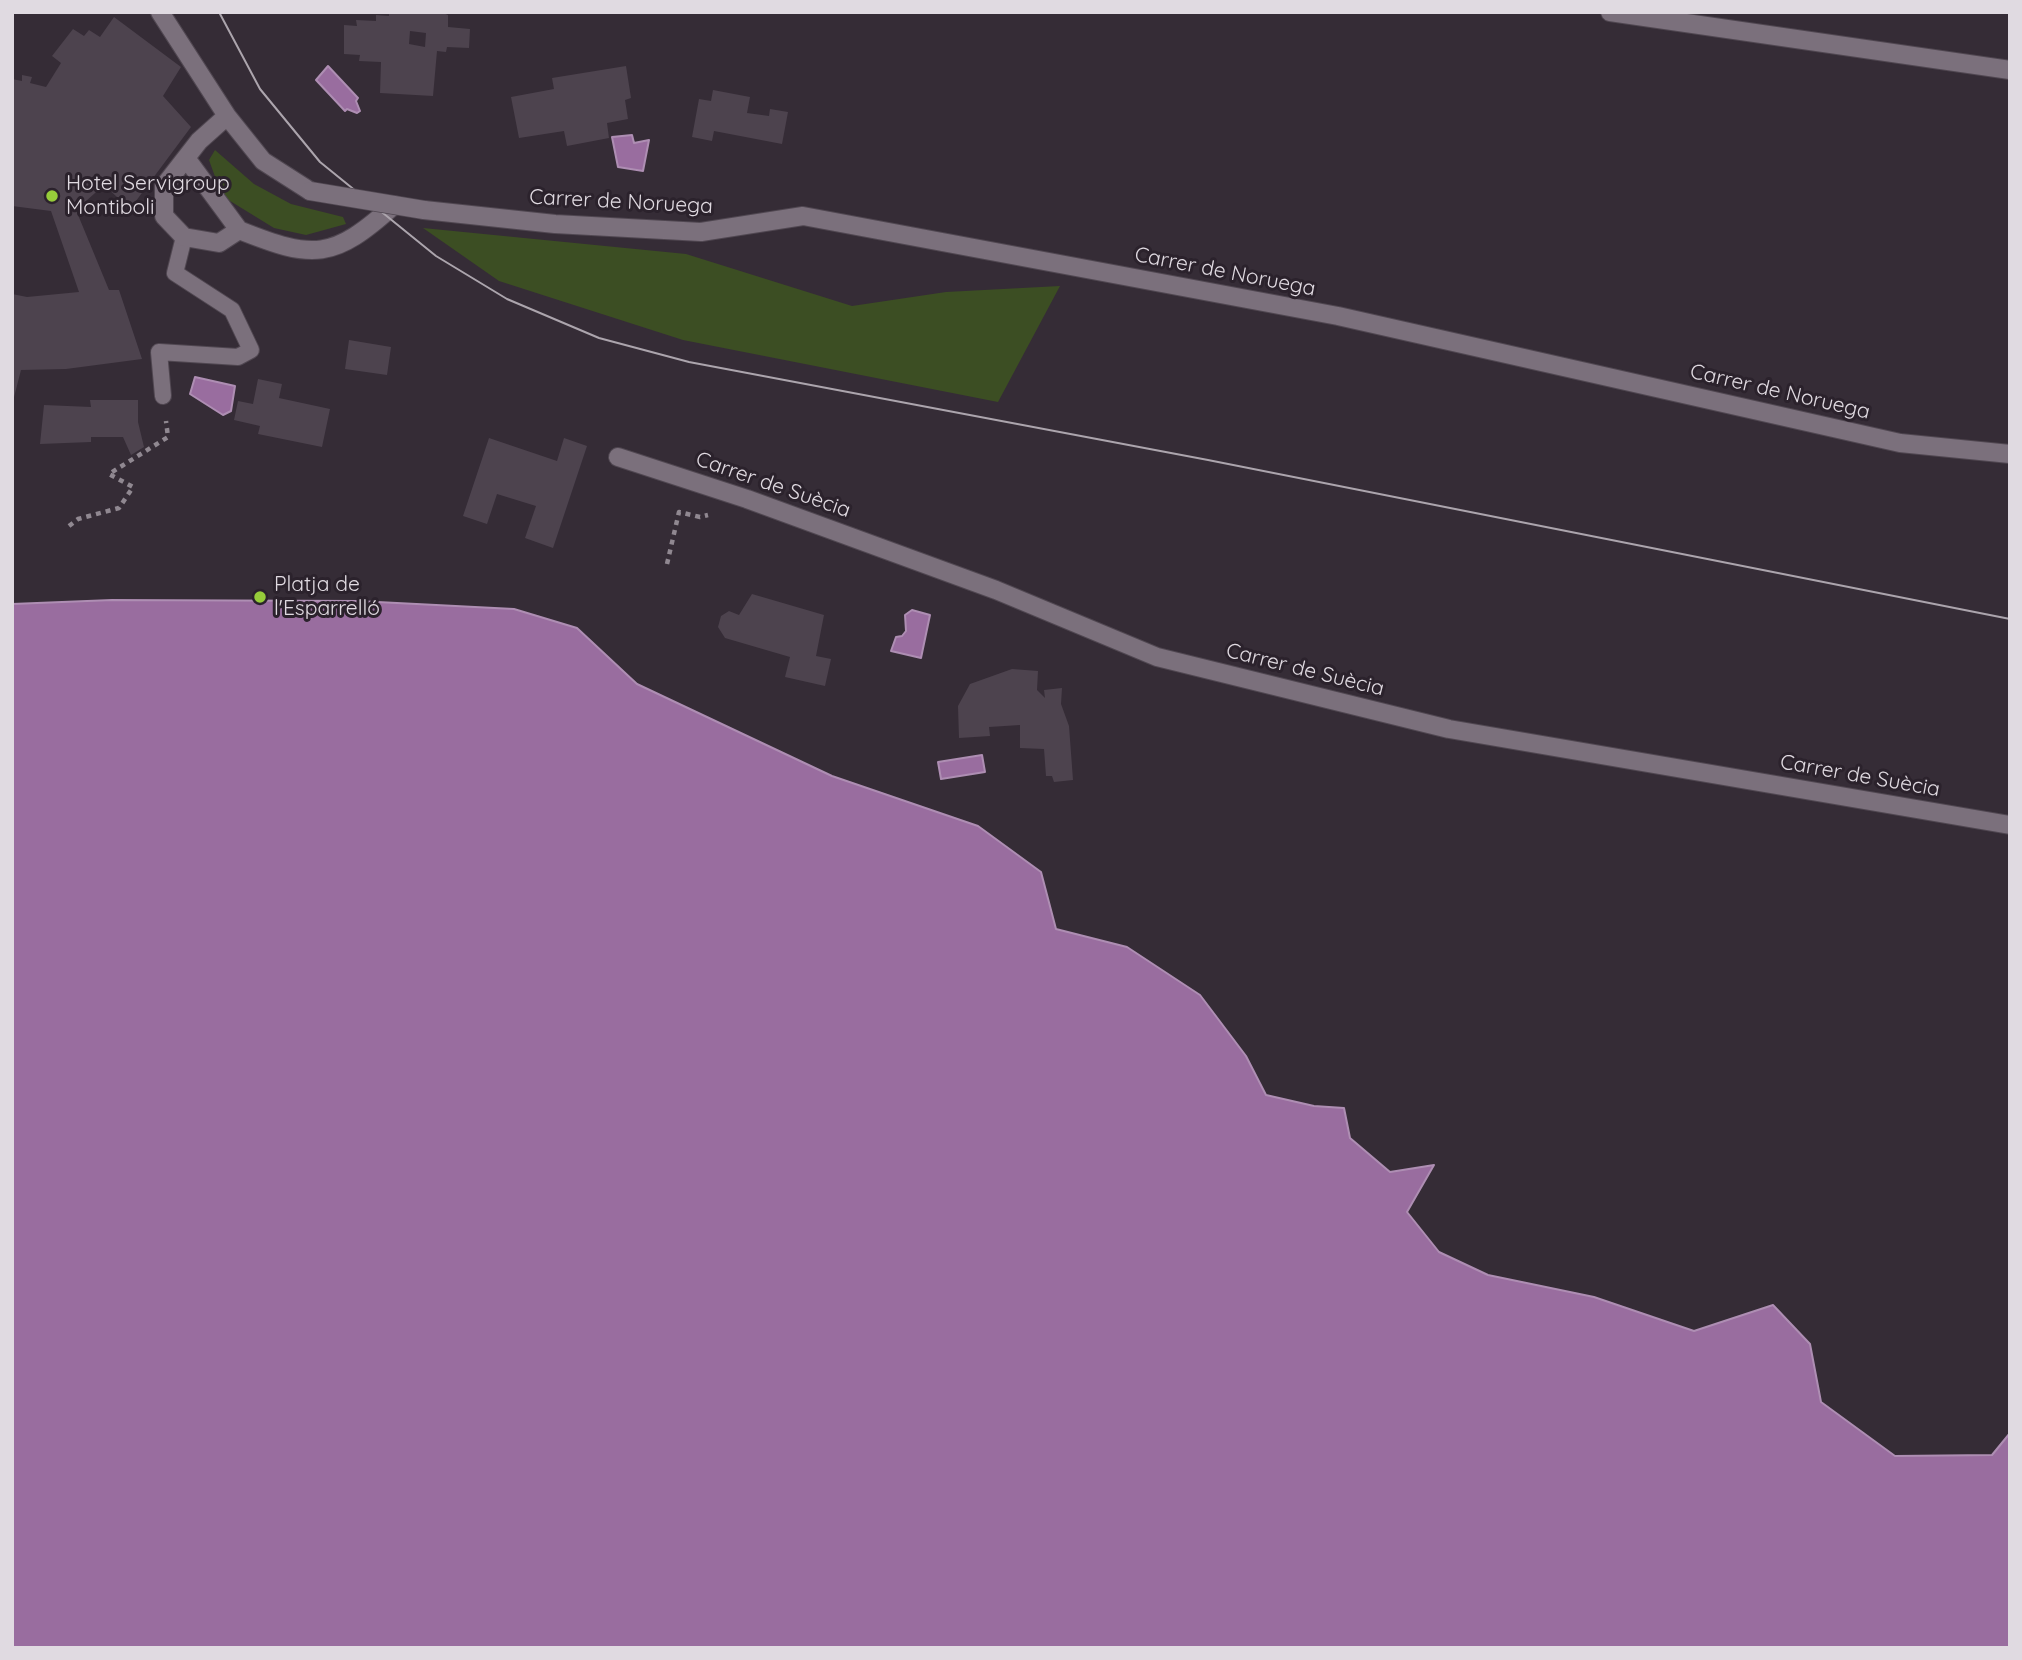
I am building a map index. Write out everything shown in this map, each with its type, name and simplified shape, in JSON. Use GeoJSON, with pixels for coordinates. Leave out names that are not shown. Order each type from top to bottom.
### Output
{"type":"FeatureCollection","features":[{"type":"Feature","properties":{"kind":"street"},"geometry":{"type":"LineString","coordinates":[[160,12],[227,116],[163,186],[164,216],[184,237],[219,243],[239,230]]}},
{"type":"Feature","properties":{"kind":"street"},"geometry":{"type":"LineString","coordinates":[[1610,12],[2010,70]]}},
{"type":"Feature","properties":{"kind":"street","name":"Carrer de Noruega"},"geometry":{"type":"LineString","coordinates":[[227,116],[263,161],[310,191],[424,210],[555,224],[701,232],[803,216],[1338,316],[1900,443],[2010,454]]}},
{"type":"Feature","properties":{"kind":"street"},"geometry":{"type":"LineString","coordinates":[[186,158],[239,230],[285,248],[332,249],[364,232],[394,205]]}},
{"type":"Feature","properties":{"kind":"street","name":"Carrer de Suècia"},"geometry":{"type":"LineString","coordinates":[[618,457],[747,499],[996,590],[1157,657],[1449,729],[2010,825]]}},
{"type":"Feature","properties":{"kind":"lane"},"geometry":{"type":"LineString","coordinates":[[163,396],[159,352],[238,357],[251,350],[232,310],[175,273],[184,237]]}},
{"type":"Feature","properties":{"kind":"path"},"geometry":{"type":"LineString","coordinates":[[69,526],[78,519],[119,508],[133,487],[109,474],[168,437],[163,396]]}},
{"type":"Feature","properties":{"kind":"path"},"geometry":{"type":"LineString","coordinates":[[667,564],[679,512]]}},
{"type":"Feature","properties":{"kind":"green space"},"geometry":{"type":"Polygon","coordinates":[[[215,150],[254,184],[291,204],[343,217],[346,224],[306,235],[274,228],[222,196],[209,160],[215,150]]]}},
{"type":"Feature","properties":{"kind":"green space"},"geometry":{"type":"Polygon","coordinates":[[[423,228],[686,254],[852,306],[946,292],[1060,286],[998,402],[683,340],[499,281],[423,228]]]}},
{"type":"Feature","properties":{"kind":"shaded area"},"geometry":{"type":"Polygon","coordinates":[[[328,66],[358,98],[356,101],[360,111],[357,113],[347,109],[345,111],[316,80],[328,66]]]}},
{"type":"Feature","properties":{"kind":"shaded area"},"geometry":{"type":"Polygon","coordinates":[[[632,135],[634,143],[649,140],[643,171],[618,167],[612,137],[632,135]]]}},
{"type":"Feature","properties":{"kind":"shaded area"},"geometry":{"type":"Polygon","coordinates":[[[195,377],[235,386],[231,411],[223,415],[190,394],[195,377]]]}},
{"type":"Feature","properties":{"kind":"shaded area"},"geometry":{"type":"Polygon","coordinates":[[[112,600],[358,601],[514,609],[577,628],[637,684],[832,776],[978,826],[1041,872],[1056,929],[1127,947],[1200,995],[1246,1056],[1266,1095],[1314,1106],[1344,1108],[1350,1138],[1390,1172],[1434,1165],[1407,1212],[1439,1252],[1488,1275],[1594,1297],[1694,1331],[1773,1305],[1810,1344],[1821,1402],[1895,1456],[1992,1455],[2010,1433],[2010,1648],[12,1648],[12,604],[112,600]]]}},
{"type":"Feature","properties":{"kind":"shaded area"},"geometry":{"type":"Polygon","coordinates":[[[912,610],[930,615],[921,658],[891,651],[896,637],[902,636],[906,631],[905,615],[912,610]]]}},
{"type":"Feature","properties":{"kind":"shaded area"},"geometry":{"type":"Polygon","coordinates":[[[982,755],[985,772],[941,779],[938,762],[982,755]]]}},
{"type":"Feature","properties":{"kind":"building"},"geometry":{"type":"Polygon","coordinates":[[[389,12],[441,12],[448,15],[448,27],[470,29],[469,48],[447,47],[446,52],[437,51],[433,96],[380,93],[381,62],[359,61],[360,55],[344,54],[344,25],[357,26],[356,20],[376,21],[376,15],[389,16],[389,12]],[[410,31],[409,44],[425,47],[426,33],[410,31]]]}},
{"type":"Feature","properties":{"kind":"building","name":"Hotel Servigroup Montiboli"},"geometry":{"type":"Polygon","coordinates":[[[114,17],[181,67],[163,96],[191,127],[130,209],[104,185],[76,210],[109,290],[119,290],[142,359],[66,369],[21,370],[12,405],[12,294],[27,297],[79,292],[51,211],[12,206],[12,79],[22,81],[22,75],[32,77],[30,83],[46,87],[61,63],[52,56],[73,29],[84,36],[89,30],[100,37],[114,17]]]}},
{"type":"Feature","properties":{"kind":"building"},"geometry":{"type":"Polygon","coordinates":[[[626,66],[631,98],[625,100],[628,119],[607,123],[609,138],[567,146],[564,131],[519,138],[511,97],[554,89],[552,78],[626,66]]]}},
{"type":"Feature","properties":{"kind":"building"},"geometry":{"type":"Polygon","coordinates":[[[713,90],[750,97],[747,113],[769,116],[770,109],[788,112],[782,144],[714,131],[712,141],[692,137],[699,99],[711,101],[713,90]]]}},
{"type":"Feature","properties":{"kind":"building"},"geometry":{"type":"Polygon","coordinates":[[[349,340],[391,347],[387,375],[345,369],[349,340]]]}},
{"type":"Feature","properties":{"kind":"building"},"geometry":{"type":"Polygon","coordinates":[[[258,379],[282,384],[279,398],[330,409],[322,447],[258,434],[260,426],[234,420],[238,401],[253,404],[258,379]]]}},
{"type":"Feature","properties":{"kind":"building"},"geometry":{"type":"Polygon","coordinates":[[[90,400],[138,400],[138,422],[144,447],[131,455],[123,437],[91,437],[91,442],[40,444],[44,405],[91,407],[90,400]]]}},
{"type":"Feature","properties":{"kind":"building"},"geometry":{"type":"Polygon","coordinates":[[[489,438],[557,461],[564,438],[587,446],[553,548],[525,538],[536,506],[497,494],[487,524],[463,516],[489,438]]]}},
{"type":"Feature","properties":{"kind":"building"},"geometry":{"type":"Polygon","coordinates":[[[752,594],[824,615],[816,656],[831,659],[825,686],[785,677],[790,657],[725,638],[718,627],[721,616],[729,611],[739,615],[752,594]]]}},
{"type":"Feature","properties":{"kind":"building"},"geometry":{"type":"Polygon","coordinates":[[[1012,669],[1038,671],[1037,690],[1045,698],[1044,690],[1062,688],[1061,704],[1069,726],[1073,780],[1054,782],[1052,776],[1046,776],[1044,749],[1020,748],[1020,725],[989,727],[990,736],[959,738],[958,706],[970,684],[1012,669]]]}},
{"type":"Feature","properties":{"kind":"tram line"},"geometry":{"type":"LineString","coordinates":[[219,12],[260,89],[320,162],[436,256],[507,299],[599,338],[689,362],[1208,460],[2010,619]]}},
{"type":"Feature","properties":{"kind":"place","name":"Hotel Servigroup Montiboli"},"geometry":{"type":"Point","coordinates":[52,196]}},
{"type":"Feature","properties":{"kind":"place","name":"Platja de l'Esparrelló"},"geometry":{"type":"Point","coordinates":[260,597]}}]}
